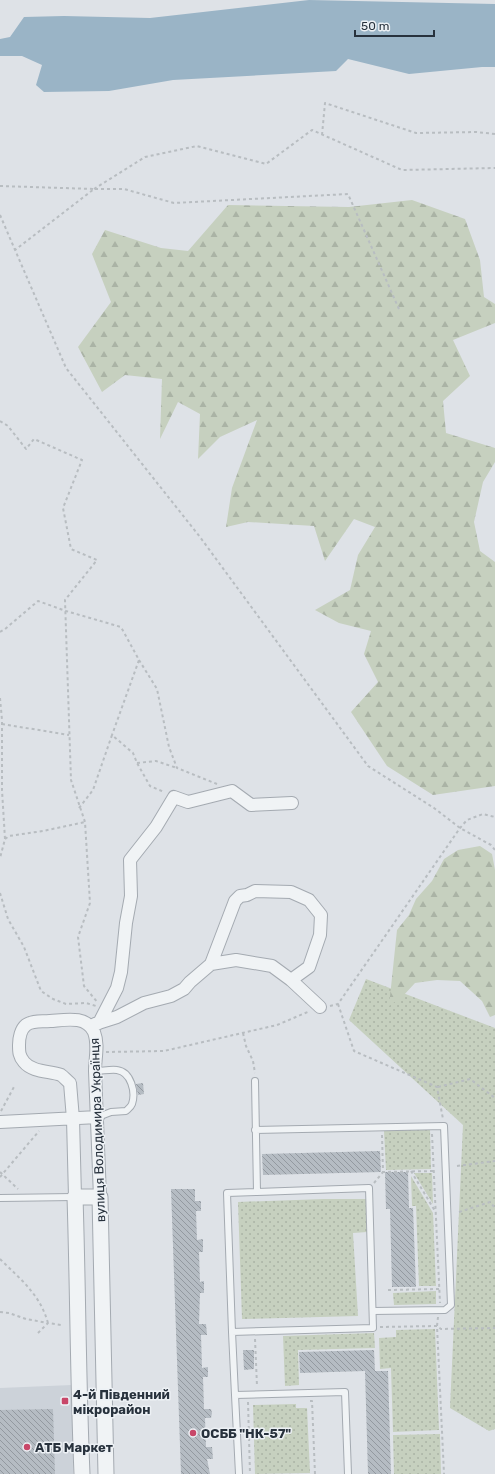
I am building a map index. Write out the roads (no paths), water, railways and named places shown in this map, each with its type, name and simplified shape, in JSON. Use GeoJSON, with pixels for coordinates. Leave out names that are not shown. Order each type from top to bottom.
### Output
{"type":"FeatureCollection","features":[{"type":"Feature","properties":{"kind":"street"},"geometry":{"type":"LineString","coordinates":[[95,1024],[105,1011],[117,988],[121,972],[126,923],[131,896],[130,860],[156,827],[174,797],[188,802],[232,791],[251,805],[292,803]]}},
{"type":"Feature","properties":{"kind":"street"},"geometry":{"type":"LineString","coordinates":[[95,1024],[117,1017],[144,1004],[171,996],[184,989],[211,964],[235,901],[240,896],[247,895],[255,891],[291,892],[309,900],[321,915],[320,935],[310,967],[291,980]]}},
{"type":"Feature","properties":{"kind":"street"},"geometry":{"type":"LineString","coordinates":[[211,964],[236,960],[272,966],[291,980],[320,1007]]}},
{"type":"Feature","properties":{"kind":"street","name":"вулиця Володимира Українця"},"geometry":{"type":"LineString","coordinates":[[82,1474],[73,1119],[70,1083],[62,1076],[39,1070],[25,1063],[19,1055],[18,1043],[22,1030],[27,1025],[37,1021],[80,1020],[95,1024],[97,1052],[95,1071],[98,1117],[106,1474]]}},
{"type":"Feature","properties":{"kind":"street"},"geometry":{"type":"LineString","coordinates":[[0,1122],[98,1117]]}},
{"type":"Feature","properties":{"kind":"street"},"geometry":{"type":"LineString","coordinates":[[75,1197],[100,1198]]}},
{"type":"Feature","properties":{"kind":"lane"},"geometry":{"type":"LineString","coordinates":[[95,1071],[118,1070],[127,1075],[131,1081],[133,1097],[132,1105],[126,1111],[111,1112],[98,1117]]}},
{"type":"Feature","properties":{"kind":"lane"},"geometry":{"type":"LineString","coordinates":[[255,1081],[257,1192]]}},
{"type":"Feature","properties":{"kind":"lane"},"geometry":{"type":"LineString","coordinates":[[255,1130],[444,1126],[451,1306],[445,1310],[373,1311]]}},
{"type":"Feature","properties":{"kind":"lane"},"geometry":{"type":"LineString","coordinates":[[232,1332],[373,1328],[369,1188],[227,1193],[232,1332],[239,1474]]}},
{"type":"Feature","properties":{"kind":"lane"},"geometry":{"type":"LineString","coordinates":[[0,1198],[75,1197]]}},
{"type":"Feature","properties":{"kind":"lane"},"geometry":{"type":"LineString","coordinates":[[235,1395],[345,1392],[348,1474]]}},
{"type":"Feature","properties":{"kind":"water"},"geometry":{"type":"Polygon","coordinates":[[[309,0],[495,4],[495,67],[409,74],[348,59],[336,71],[173,80],[109,91],[44,92],[36,85],[42,65],[22,56],[0,56],[0,39],[10,37],[24,17],[64,16],[150,18],[309,0]]]}},
{"type":"Feature","properties":{"kind":"place","name":"4-й Південний мікрорайон"},"geometry":{"type":"Point","coordinates":[65,1401]}},
{"type":"Feature","properties":{"kind":"place","name":"ОСББ \"НК-57\""},"geometry":{"type":"Point","coordinates":[193,1433]}},
{"type":"Feature","properties":{"kind":"place","name":"АТБ Маркет"},"geometry":{"type":"Point","coordinates":[27,1447]}}]}
